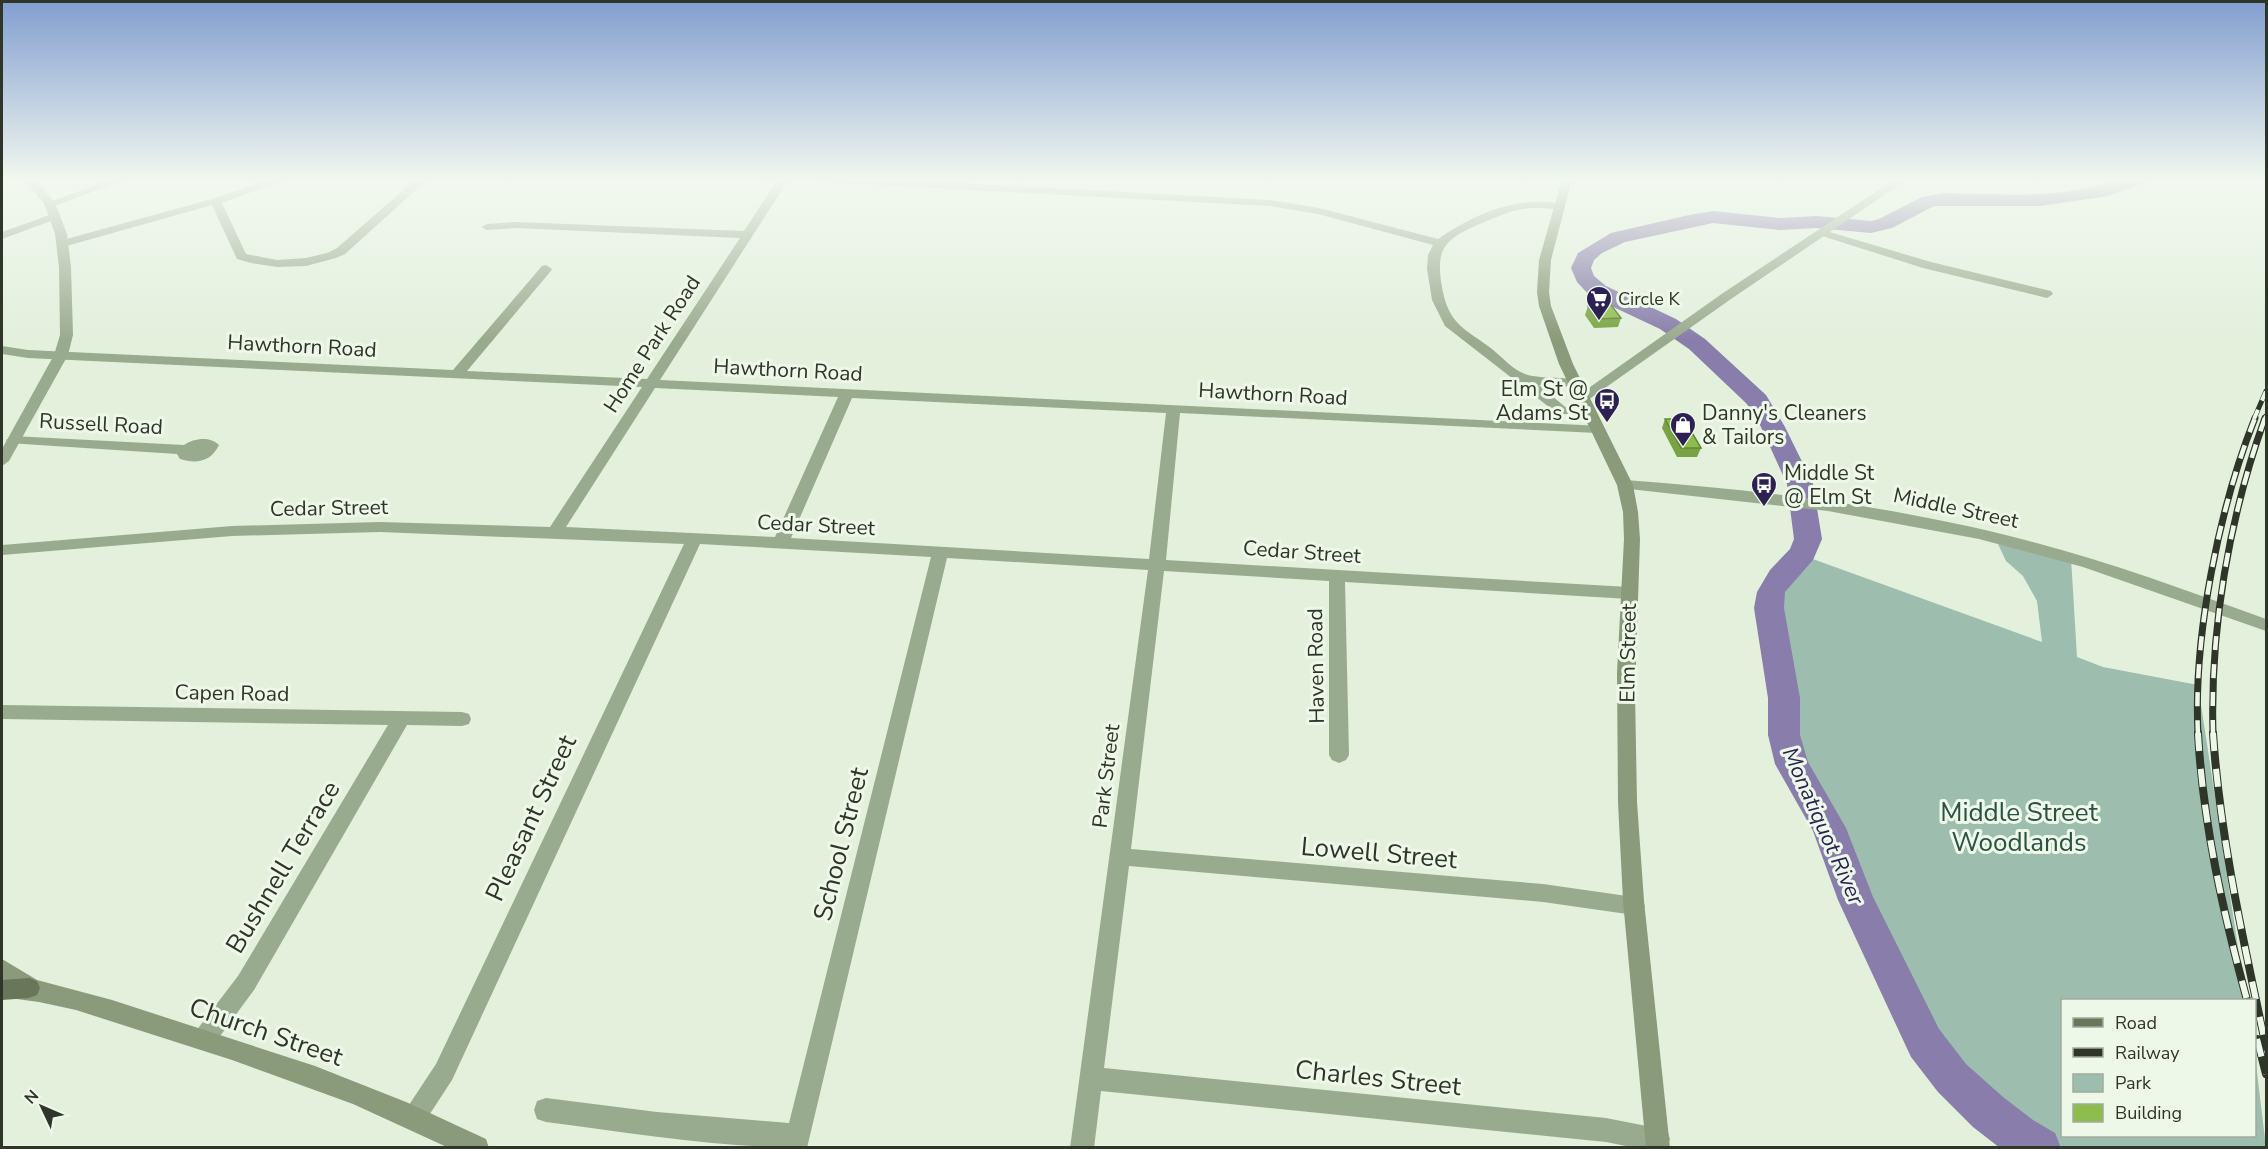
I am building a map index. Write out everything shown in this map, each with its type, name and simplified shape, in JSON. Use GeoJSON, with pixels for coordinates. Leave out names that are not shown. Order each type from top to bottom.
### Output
{"type":"FeatureCollection","features":[{"type":"Feature","properties":{"kind":"main road","name":"Elm Street"},"geometry":{"type":"LineString","coordinates":[[1553,233],[1545,260],[1543,292],[1552,332],[1625,485],[1630,501],[1632,527],[1626,754],[1634,906],[1658,1143]]}},
{"type":"Feature","properties":{"kind":"main road","name":"Church Street"},"geometry":{"type":"LineString","coordinates":[[2,969],[29,988],[77,1000],[204,1039],[322,1081],[413,1117],[477,1148]]}},
{"type":"Feature","properties":{"kind":"main road"},"geometry":{"type":"LineString","coordinates":[[2,989],[29,988]]}},
{"type":"Feature","properties":{"kind":"street"},"geometry":{"type":"LineString","coordinates":[[2,461],[61,355],[67,339],[63,243],[60,233]]}},
{"type":"Feature","properties":{"kind":"street"},"geometry":{"type":"LineString","coordinates":[[63,243],[101,233]]}},
{"type":"Feature","properties":{"kind":"street"},"geometry":{"type":"LineString","coordinates":[[230,233],[241,256],[256,261],[310,261],[329,257],[341,251],[362,233]]}},
{"type":"Feature","properties":{"kind":"street"},"geometry":{"type":"LineString","coordinates":[[693,233],[748,235]]}},
{"type":"Feature","properties":{"kind":"street"},"geometry":{"type":"LineString","coordinates":[[1401,233],[1440,243]]}},
{"type":"Feature","properties":{"kind":"street"},"geometry":{"type":"LineString","coordinates":[[1454,233],[1440,243],[1434,255],[1433,269],[1437,300],[1443,314],[1459,331],[1563,411]]}},
{"type":"Feature","properties":{"kind":"street","name":"Hawthorn Road"},"geometry":{"type":"LineString","coordinates":[[1512,427],[1535,423],[1563,411],[1823,233]]}},
{"type":"Feature","properties":{"kind":"street"},"geometry":{"type":"LineString","coordinates":[[1834,233],[1927,265],[2047,294]]}},
{"type":"Feature","properties":{"kind":"street","name":"Home Park Road"},"geometry":{"type":"LineString","coordinates":[[555,532],[748,235]]}},
{"type":"Feature","properties":{"kind":"street"},"geometry":{"type":"LineString","coordinates":[[456,375],[546,269]]}},
{"type":"Feature","properties":{"kind":"street","name":"Hawthorn Road"},"geometry":{"type":"LineString","coordinates":[[2,350],[456,375],[1512,427],[1597,429]]}},
{"type":"Feature","properties":{"kind":"street"},"geometry":{"type":"LineString","coordinates":[[1519,376],[1540,382],[1575,383]]}},
{"type":"Feature","properties":{"kind":"street"},"geometry":{"type":"LineString","coordinates":[[781,543],[846,394]]}},
{"type":"Feature","properties":{"kind":"street","name":"Park Street"},"geometry":{"type":"LineString","coordinates":[[1082,1148],[1157,564],[1173,410]]}},
{"type":"Feature","properties":{"kind":"street","name":"Russell Road"},"geometry":{"type":"LineString","coordinates":[[13,440],[186,450]]}},
{"type":"Feature","properties":{"kind":"street","name":"Middle Street"},"geometry":{"type":"LineString","coordinates":[[1625,485],[1740,494],[1792,501],[1921,522],[2018,543],[2090,564],[2266,625]]}},
{"type":"Feature","properties":{"kind":"street","name":"Cedar Street"},"geometry":{"type":"LineString","coordinates":[[2,550],[198,533],[380,527],[555,532],[781,543],[1629,593]]}},
{"type":"Feature","properties":{"kind":"street","name":"Pleasant Street"},"geometry":{"type":"LineString","coordinates":[[413,1117],[444,1072],[694,539]]}},
{"type":"Feature","properties":{"kind":"street","name":"School Street"},"geometry":{"type":"LineString","coordinates":[[797,1142],[940,553]]}},
{"type":"Feature","properties":{"kind":"street","name":"Haven Road"},"geometry":{"type":"LineString","coordinates":[[1337,576],[1340,755]]}},
{"type":"Feature","properties":{"kind":"street","name":"Capen Road"},"geometry":{"type":"LineString","coordinates":[[2,712],[462,719]]}},
{"type":"Feature","properties":{"kind":"street","name":"Bushnell Terrace"},"geometry":{"type":"LineString","coordinates":[[204,1039],[246,982],[402,718]]}},
{"type":"Feature","properties":{"kind":"street","name":"Lowell Street"},"geometry":{"type":"LineString","coordinates":[[1120,857],[1543,893],[1634,906]]}},
{"type":"Feature","properties":{"kind":"street","name":"Charles Street"},"geometry":{"type":"LineString","coordinates":[[1092,1078],[1605,1130],[1658,1143]]}},
{"type":"Feature","properties":{"kind":"street"},"geometry":{"type":"LineString","coordinates":[[546,1110],[797,1142]]}},
{"type":"Feature","properties":{"kind":"green space","name":"Middle Street Woodlands"},"geometry":{"type":"Polygon","coordinates":[[[1998,544],[2071,558],[2077,657],[2103,667],[2198,685],[2246,999],[2061,999],[2061,1137],[2256,1137],[2256,1064],[2266,1147],[2042,1147],[1988,1112],[1937,1062],[1856,900],[1784,735],[1784,698],[1771,592],[1810,558],[2042,642],[2037,601],[2023,576],[2006,561],[1998,544]]]}},
{"type":"Feature","properties":{"kind":"building"},"geometry":{"type":"Polygon","coordinates":[[[1611,305],[1621,318],[1597,319],[1588,306],[1611,305]]]}},
{"type":"Feature","properties":{"kind":"building"},"geometry":{"type":"Polygon","coordinates":[[[1665,419],[1684,419],[1701,448],[1681,448],[1665,419]]]}},
{"type":"Feature","properties":{"kind":"waterway","name":"Monatiquot River"},"geometry":{"type":"LineString","coordinates":[[1637,233],[1618,237],[1585,257],[1581,268],[1584,278],[1598,291],[1668,324],[1697,344],[1757,400],[1773,427],[1800,484],[1808,539],[1803,553],[1780,577],[1771,592],[1769,608],[1784,698],[1784,735],[1792,764],[1829,828],[1856,900],[1925,1043],[1952,1078],[1988,1112],[2018,1135],[2040,1148]]}},
{"type":"Feature","properties":{"kind":"railway"},"geometry":{"type":"LineString","coordinates":[[2254,419],[2266,391]]}},
{"type":"Feature","properties":{"kind":"railway"},"geometry":{"type":"LineString","coordinates":[[2198,733],[2200,656],[2211,573],[2230,492],[2255,418]]}},
{"type":"Feature","properties":{"kind":"railway"},"geometry":{"type":"LineString","coordinates":[[2213,733],[2215,654],[2224,574],[2241,495],[2265,418]]}},
{"type":"Feature","properties":{"kind":"railway"},"geometry":{"type":"LineString","coordinates":[[2198,733],[2204,801],[2215,868],[2247,999]]}},
{"type":"Feature","properties":{"kind":"railway"},"geometry":{"type":"LineString","coordinates":[[2213,733],[2227,852],[2256,999]]}},
{"type":"Feature","properties":{"kind":"railway"},"geometry":{"type":"LineString","coordinates":[[2256,1000],[2266,1047]]}},
{"type":"Feature","properties":{"kind":"railway"},"geometry":{"type":"LineString","coordinates":[[2257,1039],[2266,1074]]}},
{"type":"Feature","properties":{"kind":"place","name":"Circle K"},"geometry":{"type":"Point","coordinates":[1599,322]}},
{"type":"Feature","properties":{"kind":"place","name":"Elm St @ Adams St"},"geometry":{"type":"Point","coordinates":[1607,424]}},
{"type":"Feature","properties":{"kind":"place","name":"Danny's Cleaners & Tailors"},"geometry":{"type":"Point","coordinates":[1683,448]}},
{"type":"Feature","properties":{"kind":"place","name":"Middle St @ Elm St"},"geometry":{"type":"Point","coordinates":[1764,508]}}]}
